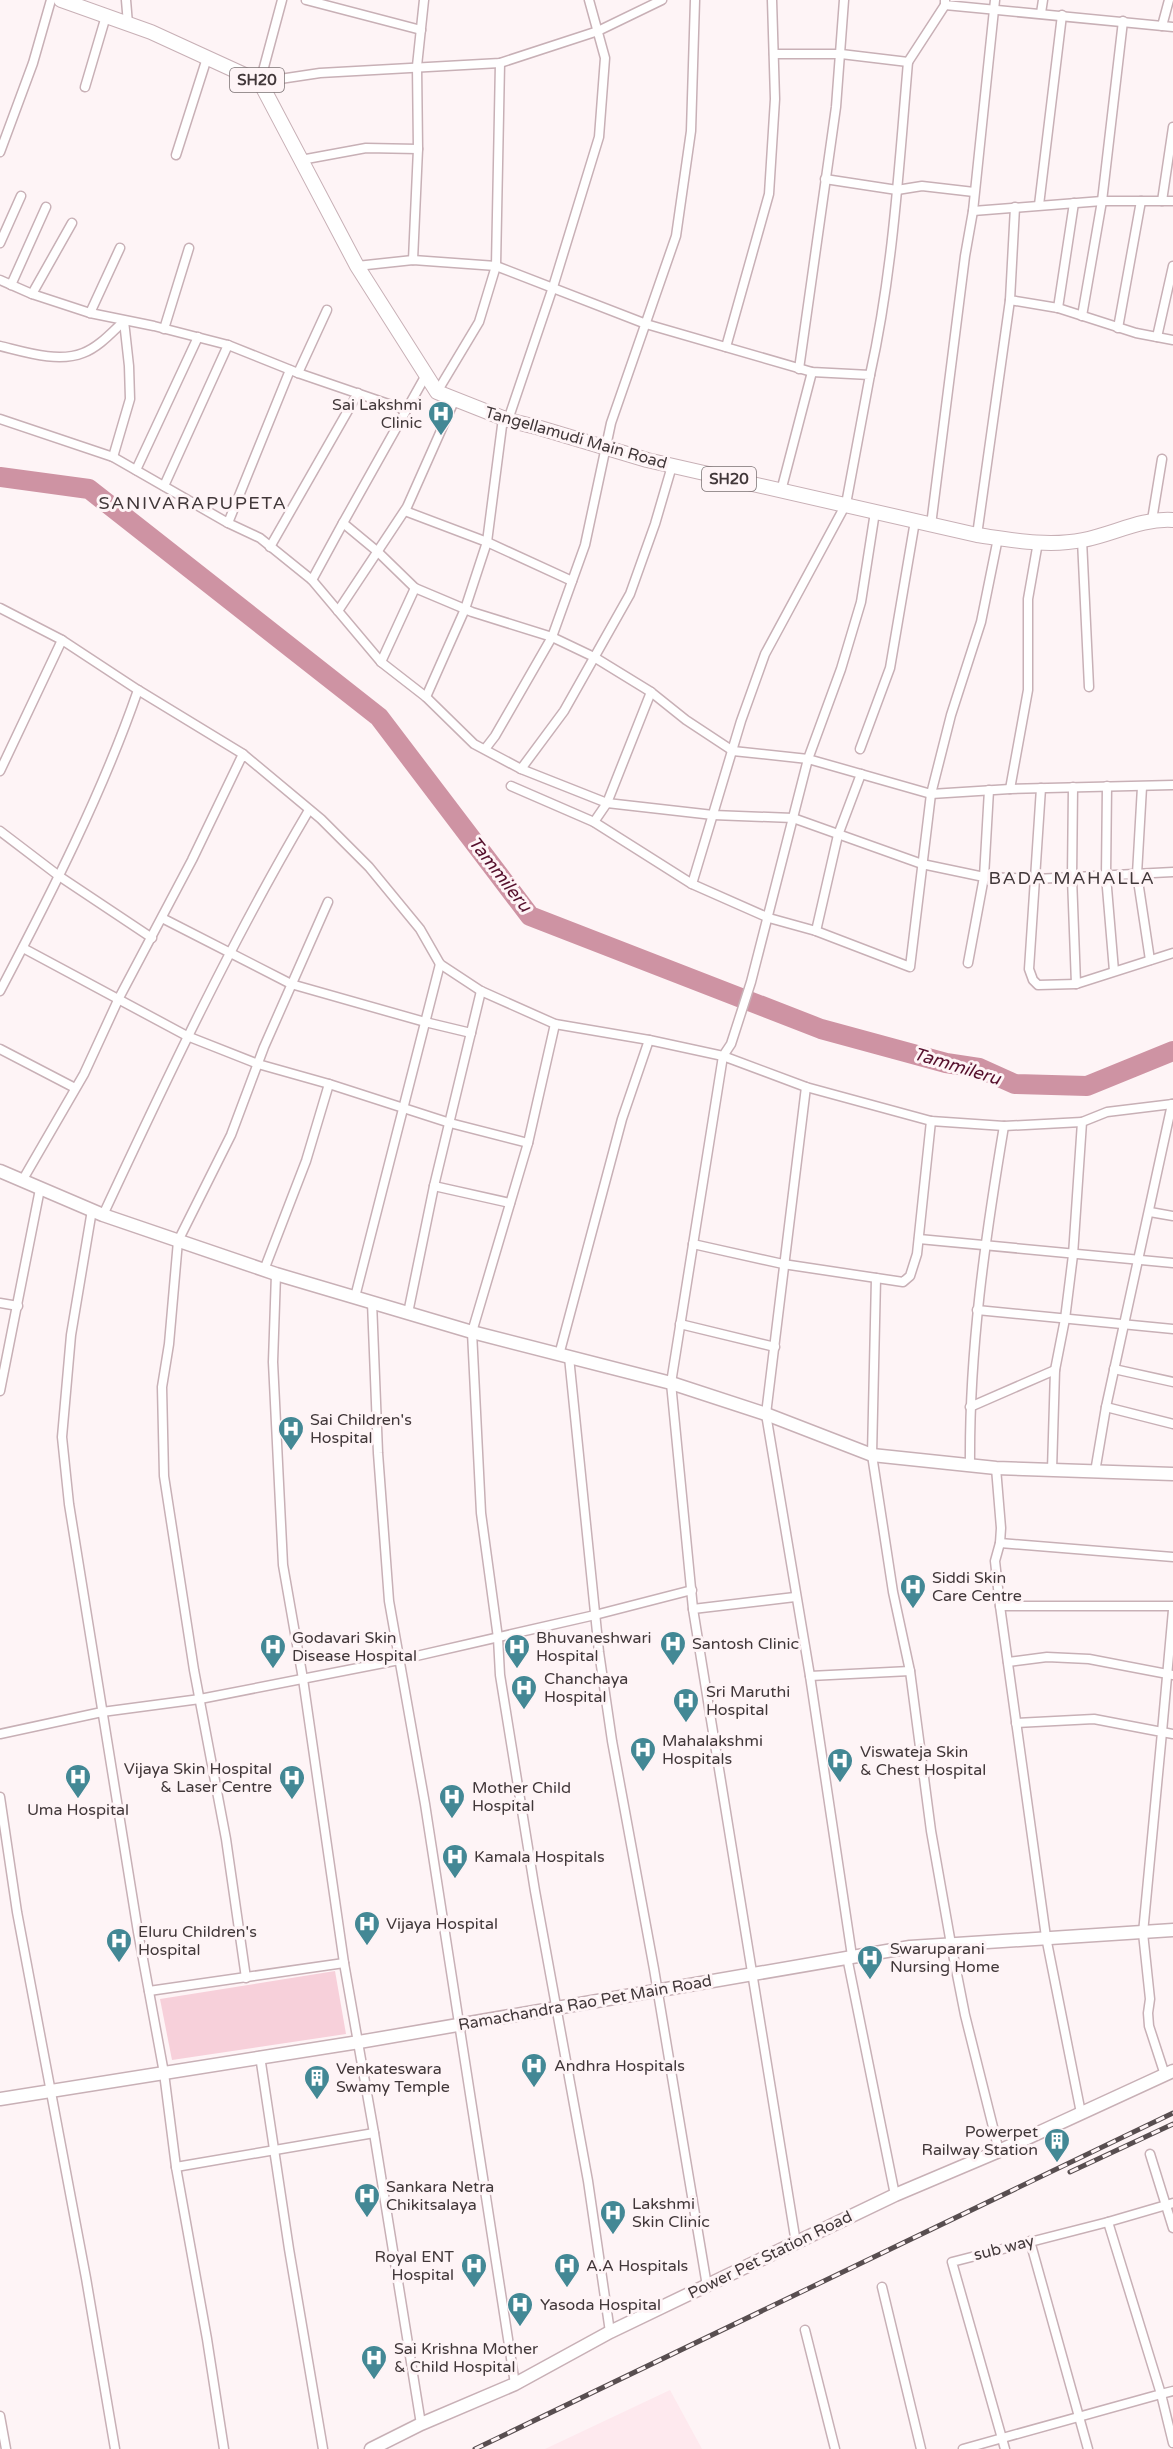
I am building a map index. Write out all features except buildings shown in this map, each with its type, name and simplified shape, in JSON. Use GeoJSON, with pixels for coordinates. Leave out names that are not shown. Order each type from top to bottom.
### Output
{"type":"FeatureCollection","features":[{"type":"Feature","properties":{"kind":"main road","name":"SH20"},"geometry":{"type":"LineString","coordinates":[[61,0],[128,24],[260,82],[357,266],[437,392]]}},
{"type":"Feature","properties":{"kind":"main road","name":"Tangellamudi Main Road"},"geometry":{"type":"LineString","coordinates":[[437,392],[506,419],[672,466],[977,535],[1023,543],[1082,540],[1152,520],[1173,520]]}},
{"type":"Feature","properties":{"kind":"street"},"geometry":{"type":"LineString","coordinates":[[0,152],[33,63],[51,0]]}},
{"type":"Feature","properties":{"kind":"street"},"geometry":{"type":"LineString","coordinates":[[126,0],[128,24]]}},
{"type":"Feature","properties":{"kind":"street"},"geometry":{"type":"LineString","coordinates":[[282,0],[260,82],[320,73],[500,63],[598,31],[662,0]]}},
{"type":"Feature","properties":{"kind":"street"},"geometry":{"type":"LineString","coordinates":[[306,0],[421,30]]}},
{"type":"Feature","properties":{"kind":"street"},"geometry":{"type":"LineString","coordinates":[[413,260],[418,149],[417,66],[424,0]]}},
{"type":"Feature","properties":{"kind":"street"},"geometry":{"type":"LineString","coordinates":[[426,697],[465,609],[487,542],[506,419],[553,287],[599,137],[605,58],[589,0]]}},
{"type":"Feature","properties":{"kind":"street"},"geometry":{"type":"LineString","coordinates":[[485,749],[495,736],[552,637],[585,545],[611,423],[676,236],[691,131],[695,0]]}},
{"type":"Feature","properties":{"kind":"street"},"geometry":{"type":"LineString","coordinates":[[726,347],[769,194],[775,99],[772,0]]}},
{"type":"Feature","properties":{"kind":"street"},"geometry":{"type":"LineString","coordinates":[[799,369],[836,107],[844,0]]}},
{"type":"Feature","properties":{"kind":"street"},"geometry":{"type":"LineString","coordinates":[[1041,14],[1043,0]]}},
{"type":"Feature","properties":{"kind":"street"},"geometry":{"type":"LineString","coordinates":[[1162,26],[1169,0]]}},
{"type":"Feature","properties":{"kind":"street"},"geometry":{"type":"LineString","coordinates":[[692,884],[741,721],[765,654],[846,504],[880,329],[897,190],[908,62],[945,3],[994,5],[1041,14],[1173,27]]}},
{"type":"Feature","properties":{"kind":"street"},"geometry":{"type":"LineString","coordinates":[[931,525],[964,256],[972,211],[994,5]]}},
{"type":"Feature","properties":{"kind":"street"},"geometry":{"type":"LineString","coordinates":[[1039,205],[1062,15]]}},
{"type":"Feature","properties":{"kind":"street"},"geometry":{"type":"LineString","coordinates":[[85,87],[106,16]]}},
{"type":"Feature","properties":{"kind":"street"},"geometry":{"type":"LineString","coordinates":[[1082,316],[1102,201],[1123,21]]}},
{"type":"Feature","properties":{"kind":"street"},"geometry":{"type":"LineString","coordinates":[[774,54],[841,54],[908,62]]}},
{"type":"Feature","properties":{"kind":"street"},"geometry":{"type":"LineString","coordinates":[[176,155],[207,58]]}},
{"type":"Feature","properties":{"kind":"street"},"geometry":{"type":"LineString","coordinates":[[437,392],[479,322],[496,266],[500,63]]}},
{"type":"Feature","properties":{"kind":"street"},"geometry":{"type":"LineString","coordinates":[[1162,201],[1173,127]]}},
{"type":"Feature","properties":{"kind":"street"},"geometry":{"type":"LineString","coordinates":[[301,160],[366,148],[418,149]]}},
{"type":"Feature","properties":{"kind":"street"},"geometry":{"type":"LineString","coordinates":[[825,179],[897,190],[922,186],[974,192]]}},
{"type":"Feature","properties":{"kind":"street"},"geometry":{"type":"LineString","coordinates":[[0,243],[21,196]]}},
{"type":"Feature","properties":{"kind":"street"},"geometry":{"type":"LineString","coordinates":[[1118,327],[1142,201]]}},
{"type":"Feature","properties":{"kind":"street"},"geometry":{"type":"LineString","coordinates":[[972,211],[1074,202],[1173,201]]}},
{"type":"Feature","properties":{"kind":"street"},"geometry":{"type":"LineString","coordinates":[[1058,308],[1074,202]]}},
{"type":"Feature","properties":{"kind":"street"},"geometry":{"type":"LineString","coordinates":[[11,285],[46,207]]}},
{"type":"Feature","properties":{"kind":"street"},"geometry":{"type":"LineString","coordinates":[[977,535],[1010,300],[1015,207]]}},
{"type":"Feature","properties":{"kind":"street"},"geometry":{"type":"LineString","coordinates":[[32,294],[72,223]]}},
{"type":"Feature","properties":{"kind":"street"},"geometry":{"type":"LineString","coordinates":[[90,313],[120,248]]}},
{"type":"Feature","properties":{"kind":"street"},"geometry":{"type":"LineString","coordinates":[[164,328],[189,248]]}},
{"type":"Feature","properties":{"kind":"street"},"geometry":{"type":"LineString","coordinates":[[357,266],[413,260],[496,266],[646,324],[799,369],[812,372],[870,375]]}},
{"type":"Feature","properties":{"kind":"street"},"geometry":{"type":"LineString","coordinates":[[1157,337],[1173,266]]}},
{"type":"Feature","properties":{"kind":"street"},"geometry":{"type":"LineString","coordinates":[[0,280],[32,294],[90,313],[164,328],[228,345],[406,410]]}},
{"type":"Feature","properties":{"kind":"street"},"geometry":{"type":"LineString","coordinates":[[1010,300],[1058,308],[1118,327],[1173,340]]}},
{"type":"Feature","properties":{"kind":"street"},"geometry":{"type":"LineString","coordinates":[[228,523],[294,371],[327,309]]}},
{"type":"Feature","properties":{"kind":"street"},"geometry":{"type":"LineString","coordinates":[[0,346],[61,357],[83,354],[95,347],[124,321]]}},
{"type":"Feature","properties":{"kind":"street"},"geometry":{"type":"LineString","coordinates":[[113,457],[130,399],[124,321]]}},
{"type":"Feature","properties":{"kind":"street"},"geometry":{"type":"LineString","coordinates":[[136,470],[198,337]]}},
{"type":"Feature","properties":{"kind":"street"},"geometry":{"type":"LineString","coordinates":[[164,486],[228,345]]}},
{"type":"Feature","properties":{"kind":"street"},"geometry":{"type":"LineString","coordinates":[[781,491],[812,372]]}},
{"type":"Feature","properties":{"kind":"street"},"geometry":{"type":"LineString","coordinates":[[312,580],[426,375]]}},
{"type":"Feature","properties":{"kind":"street"},"geometry":{"type":"LineString","coordinates":[[270,547],[357,393]]}},
{"type":"Feature","properties":{"kind":"street"},"geometry":{"type":"LineString","coordinates":[[338,611],[405,511],[454,399]]}},
{"type":"Feature","properties":{"kind":"street"},"geometry":{"type":"LineString","coordinates":[[0,419],[113,457],[228,523],[260,538],[312,580],[381,662],[426,697],[474,744],[521,769],[607,803],[713,815],[793,818],[922,864],[984,877],[1036,879],[1173,872]]}},
{"type":"Feature","properties":{"kind":"street"},"geometry":{"type":"LineString","coordinates":[[1152,520],[1162,459]]}},
{"type":"Feature","properties":{"kind":"street"},"geometry":{"type":"LineString","coordinates":[[521,769],[564,711],[630,594],[655,524],[672,466]]}},
{"type":"Feature","properties":{"kind":"street"},"geometry":{"type":"LineString","coordinates":[[405,511],[487,542],[572,581]]}},
{"type":"Feature","properties":{"kind":"street"},"geometry":{"type":"LineString","coordinates":[[796,2243],[693,1609],[671,1383],[723,1056],[731,1044],[751,982],[808,759],[842,669],[861,602],[875,512]]}},
{"type":"Feature","properties":{"kind":"street"},"geometry":{"type":"LineString","coordinates":[[860,749],[890,668],[915,522]]}},
{"type":"Feature","properties":{"kind":"street"},"geometry":{"type":"LineString","coordinates":[[343,523],[378,552],[415,588],[465,609],[552,637],[594,657],[651,692],[686,720],[733,751],[808,759],[931,794],[1010,789],[1107,786],[1142,788],[1173,785]]}},
{"type":"Feature","properties":{"kind":"street"},"geometry":{"type":"LineString","coordinates":[[511,786],[594,822],[692,884],[769,918],[816,931],[910,967],[931,794],[951,715],[981,622],[998,538]]}},
{"type":"Feature","properties":{"kind":"street"},"geometry":{"type":"LineString","coordinates":[[1082,540],[1089,687]]}},
{"type":"Feature","properties":{"kind":"street"},"geometry":{"type":"LineString","coordinates":[[1010,789],[1028,690],[1028,599],[1038,542]]}},
{"type":"Feature","properties":{"kind":"street"},"geometry":{"type":"LineString","coordinates":[[381,662],[415,588]]}},
{"type":"Feature","properties":{"kind":"street"},"geometry":{"type":"LineString","coordinates":[[0,608],[62,640],[138,690],[243,754],[309,810],[369,867],[420,929],[440,964],[481,992],[555,1024],[723,1056],[806,1087],[931,1121],[1004,1126],[1082,1122],[1107,1112],[1173,1104],[1114,1369],[1095,1472]]}},
{"type":"Feature","properties":{"kind":"street"},"geometry":{"type":"LineString","coordinates":[[0,771],[62,640]]}},
{"type":"Feature","properties":{"kind":"street"},"geometry":{"type":"LineString","coordinates":[[0,991],[59,876],[124,731],[138,690]]}},
{"type":"Feature","properties":{"kind":"street"},"geometry":{"type":"LineString","coordinates":[[594,822],[607,803],[651,692]]}},
{"type":"Feature","properties":{"kind":"street"},"geometry":{"type":"LineString","coordinates":[[22,1181],[75,1088],[243,754]]}},
{"type":"Feature","properties":{"kind":"street"},"geometry":{"type":"LineString","coordinates":[[816,931],[838,835],[861,774]]}},
{"type":"Feature","properties":{"kind":"street"},"geometry":{"type":"LineString","coordinates":[[1107,786],[1106,876],[1114,971]]}},
{"type":"Feature","properties":{"kind":"street"},"geometry":{"type":"LineString","coordinates":[[1073,787],[1072,878],[1076,984]]}},
{"type":"Feature","properties":{"kind":"street"},"geometry":{"type":"LineString","coordinates":[[1041,788],[1029,969],[1033,980],[1038,985],[1076,984],[1173,952]]}},
{"type":"Feature","properties":{"kind":"street"},"geometry":{"type":"LineString","coordinates":[[1142,788],[1137,874],[1150,960]]}},
{"type":"Feature","properties":{"kind":"street"},"geometry":{"type":"LineString","coordinates":[[968,963],[984,877],[989,790]]}},
{"type":"Feature","properties":{"kind":"street"},"geometry":{"type":"LineString","coordinates":[[224,2449],[176,2168],[164,2073],[102,1712],[69,1504],[62,1437],[71,1335],[98,1213],[272,872],[309,810]]}},
{"type":"Feature","properties":{"kind":"street"},"geometry":{"type":"LineString","coordinates":[[0,831],[59,876],[152,938]]}},
{"type":"Feature","properties":{"kind":"street"},"geometry":{"type":"LineString","coordinates":[[246,1978],[226,1839],[200,1699],[164,1476],[162,1387],[169,1344],[178,1241],[231,1136],[291,984],[328,902]]}},
{"type":"Feature","properties":{"kind":"street"},"geometry":{"type":"LineString","coordinates":[[162,918],[291,984],[471,1033]]}},
{"type":"Feature","properties":{"kind":"street"},"geometry":{"type":"LineString","coordinates":[[23,948],[188,1036],[258,1064],[329,1084],[402,1109],[528,1143]]}},
{"type":"Feature","properties":{"kind":"street"},"geometry":{"type":"LineString","coordinates":[[354,1297],[440,964]]}},
{"type":"Feature","properties":{"kind":"street"},"geometry":{"type":"LineString","coordinates":[[408,1313],[434,1186],[481,992]]}},
{"type":"Feature","properties":{"kind":"street"},"geometry":{"type":"LineString","coordinates":[[555,1024],[528,1143],[472,1332],[481,1513],[498,1638],[500,1675],[588,2181],[610,2332]]}},
{"type":"Feature","properties":{"kind":"street"},"geometry":{"type":"LineString","coordinates":[[648,1040],[622,1119],[564,1356],[612,1741],[707,2286]]}},
{"type":"Feature","properties":{"kind":"street"},"geometry":{"type":"LineString","coordinates":[[0,1049],[75,1088]]}},
{"type":"Feature","properties":{"kind":"street"},"geometry":{"type":"LineString","coordinates":[[329,1084],[270,1272],[281,1533],[344,1963],[421,2424]]}},
{"type":"Feature","properties":{"kind":"street"},"geometry":{"type":"LineString","coordinates":[[806,1087],[766,1414],[795,1598],[810,1676],[850,1956],[895,2195]]}},
{"type":"Feature","properties":{"kind":"street"},"geometry":{"type":"LineString","coordinates":[[693,1244],[783,1263],[898,1282],[907,1280],[914,1266],[919,1239],[931,1121]]}},
{"type":"Feature","properties":{"kind":"street"},"geometry":{"type":"LineString","coordinates":[[1052,1470],[1055,1370],[1065,1319],[1072,1255],[1082,1122]]}},
{"type":"Feature","properties":{"kind":"street"},"geometry":{"type":"LineString","coordinates":[[970,1466],[969,1407],[977,1310],[984,1246],[1004,1126]]}},
{"type":"Feature","properties":{"kind":"street"},"geometry":{"type":"LineString","coordinates":[[0,1171],[98,1213],[270,1272],[472,1332],[671,1383],[766,1414],[872,1455],[996,1468],[1173,1474]]}},
{"type":"Feature","properties":{"kind":"street"},"geometry":{"type":"LineString","coordinates":[[434,1186],[510,1203]]}},
{"type":"Feature","properties":{"kind":"street"},"geometry":{"type":"LineString","coordinates":[[0,1391],[40,1189]]}},
{"type":"Feature","properties":{"kind":"street"},"geometry":{"type":"LineString","coordinates":[[1150,1212],[1173,1216]]}},
{"type":"Feature","properties":{"kind":"street"},"geometry":{"type":"LineString","coordinates":[[919,1239],[1139,1262],[1173,1263]]}},
{"type":"Feature","properties":{"kind":"street"},"geometry":{"type":"LineString","coordinates":[[876,1278],[872,1455],[893,1592],[910,1671],[931,1831],[951,1944],[965,2014],[999,2151]]}},
{"type":"Feature","properties":{"kind":"street"},"geometry":{"type":"LineString","coordinates":[[372,1302],[384,1556],[390,1610],[424,1804],[515,2384]]}},
{"type":"Feature","properties":{"kind":"street"},"geometry":{"type":"LineString","coordinates":[[0,1303],[18,1306]]}},
{"type":"Feature","properties":{"kind":"street"},"geometry":{"type":"LineString","coordinates":[[977,1310],[1173,1329]]}},
{"type":"Feature","properties":{"kind":"street"},"geometry":{"type":"LineString","coordinates":[[680,1324],[775,1347]]}},
{"type":"Feature","properties":{"kind":"street"},"geometry":{"type":"LineString","coordinates":[[1114,1369],[1173,1382]]}},
{"type":"Feature","properties":{"kind":"street"},"geometry":{"type":"LineString","coordinates":[[969,1407],[1055,1370]]}},
{"type":"Feature","properties":{"kind":"street"},"geometry":{"type":"LineString","coordinates":[[1106,1407],[1173,1424]]}},
{"type":"Feature","properties":{"kind":"street"},"geometry":{"type":"LineString","coordinates":[[996,1468],[1001,1528],[1000,1544],[995,1561],[1000,1606],[1046,1937],[1081,2114]]}},
{"type":"Feature","properties":{"kind":"street"},"geometry":{"type":"LineString","coordinates":[[1000,1544],[1173,1557]]}},
{"type":"Feature","properties":{"kind":"street"},"geometry":{"type":"LineString","coordinates":[[0,1732],[102,1712],[200,1699],[399,1660],[595,1616],[692,1590]]}},
{"type":"Feature","properties":{"kind":"street"},"geometry":{"type":"LineString","coordinates":[[693,1609],[795,1598]]}},
{"type":"Feature","properties":{"kind":"street"},"geometry":{"type":"LineString","coordinates":[[1000,1606],[1173,1608],[1170,1675],[1162,1732],[1143,1933],[1150,1999],[1149,2026],[1169,2073]]}},
{"type":"Feature","properties":{"kind":"street"},"geometry":{"type":"LineString","coordinates":[[1008,1662],[1047,1657],[1089,1659],[1170,1675]]}},
{"type":"Feature","properties":{"kind":"street"},"geometry":{"type":"LineString","coordinates":[[810,1676],[910,1671]]}},
{"type":"Feature","properties":{"kind":"street"},"geometry":{"type":"LineString","coordinates":[[1016,1723],[1094,1719],[1173,1734]]}},
{"type":"Feature","properties":{"kind":"street"},"geometry":{"type":"LineString","coordinates":[[0,1797],[17,1912],[52,2092],[115,2449]]}},
{"type":"Feature","properties":{"kind":"street","name":"Ramachandra Rao Pet Main Road"},"geometry":{"type":"LineString","coordinates":[[0,2099],[359,2042],[910,1947],[1173,1930]]}},
{"type":"Feature","properties":{"kind":"street"},"geometry":{"type":"LineString","coordinates":[[149,1991],[344,1963]]}},
{"type":"Feature","properties":{"kind":"street"},"geometry":{"type":"LineString","coordinates":[[260,2056],[276,2150],[289,2249],[323,2449]]}},
{"type":"Feature","properties":{"kind":"street","name":"Power Pet Station Road"},"geometry":{"type":"LineString","coordinates":[[371,2449],[421,2424],[515,2384],[610,2332],[895,2195],[999,2151],[1169,2073]]}},
{"type":"Feature","properties":{"kind":"street"},"geometry":{"type":"LineString","coordinates":[[176,2168],[374,2133]]}},
{"type":"Feature","properties":{"kind":"street"},"geometry":{"type":"LineString","coordinates":[[1150,2154],[1170,2203],[1173,2228]]}},
{"type":"Feature","properties":{"kind":"street","name":"sub way"},"geometry":{"type":"LineString","coordinates":[[1005,2449],[952,2262],[1108,2222],[1170,2203]]}},
{"type":"Feature","properties":{"kind":"street"},"geometry":{"type":"LineString","coordinates":[[1108,2222],[1161,2394],[1173,2443]]}},
{"type":"Feature","properties":{"kind":"street"},"geometry":{"type":"LineString","coordinates":[[1030,2241],[1088,2449]]}},
{"type":"Feature","properties":{"kind":"street"},"geometry":{"type":"LineString","coordinates":[[882,2287],[921,2449]]}},
{"type":"Feature","properties":{"kind":"street"},"geometry":{"type":"LineString","coordinates":[[805,2330],[835,2449]]}},
{"type":"Feature","properties":{"kind":"street"},"geometry":{"type":"LineString","coordinates":[[963,2449],[1173,2391]]}},
{"type":"Feature","properties":{"kind":"street"},"geometry":{"type":"LineString","coordinates":[[0,2416],[6,2449]]}},
{"type":"Feature","properties":{"kind":"shaded area"},"geometry":{"type":"Polygon","coordinates":[[[335,1971],[346,2034],[172,2060],[160,1999],[335,1971]]]}},
{"type":"Feature","properties":{"kind":"shaded area"},"geometry":{"type":"Polygon","coordinates":[[[670,2390],[702,2449],[545,2449],[670,2390]]]}},
{"type":"Feature","properties":{"kind":"waterway","name":"Tammileru"},"geometry":{"type":"LineString","coordinates":[[0,477],[89,489],[379,717],[530,916],[821,1029],[946,1063],[979,1068],[1015,1084],[1087,1086],[1173,1051]]}},
{"type":"Feature","properties":{"kind":"railway"},"geometry":{"type":"LineString","coordinates":[[475,2449],[1173,2113]]}},
{"type":"Feature","properties":{"kind":"railway"},"geometry":{"type":"LineString","coordinates":[[1070,2172],[1173,2124]]}},
{"type":"Feature","properties":{"kind":"place","name":"Sai Lakshmi Clinic"},"geometry":{"type":"Point","coordinates":[441,437]}},
{"type":"Feature","properties":{"kind":"place","name":"Sai Children's Hospital"},"geometry":{"type":"Point","coordinates":[291,1452]}},
{"type":"Feature","properties":{"kind":"place","name":"Siddi Skin Care Centre"},"geometry":{"type":"Point","coordinates":[913,1610]}},
{"type":"Feature","properties":{"kind":"place","name":"Santosh Clinic"},"geometry":{"type":"Point","coordinates":[673,1667]}},
{"type":"Feature","properties":{"kind":"place","name":"Godavari Skin Disease Hospital"},"geometry":{"type":"Point","coordinates":[273,1670]}},
{"type":"Feature","properties":{"kind":"place","name":"Bhuvaneshwari Hospital"},"geometry":{"type":"Point","coordinates":[517,1670]}},
{"type":"Feature","properties":{"kind":"place","name":"Chanchaya Hospital"},"geometry":{"type":"Point","coordinates":[524,1711]}},
{"type":"Feature","properties":{"kind":"place","name":"Sri Maruthi Hospital"},"geometry":{"type":"Point","coordinates":[686,1724]}},
{"type":"Feature","properties":{"kind":"place","name":"Mahalakshmi Hospitals"},"geometry":{"type":"Point","coordinates":[643,1773]}},
{"type":"Feature","properties":{"kind":"place","name":"Viswateja Skin & Chest Hospital"},"geometry":{"type":"Point","coordinates":[840,1784]}},
{"type":"Feature","properties":{"kind":"place","name":"Uma Hospital"},"geometry":{"type":"Point","coordinates":[78,1800]}},
{"type":"Feature","properties":{"kind":"place","name":"Vijaya Skin Hospital & Laser Centre"},"geometry":{"type":"Point","coordinates":[292,1801]}},
{"type":"Feature","properties":{"kind":"place","name":"Mother Child Hospital"},"geometry":{"type":"Point","coordinates":[452,1820]}},
{"type":"Feature","properties":{"kind":"place","name":"Kamala Hospitals"},"geometry":{"type":"Point","coordinates":[455,1880]}},
{"type":"Feature","properties":{"kind":"place","name":"Vijaya Hospital"},"geometry":{"type":"Point","coordinates":[367,1947]}},
{"type":"Feature","properties":{"kind":"place","name":"Eluru Children's Hospital"},"geometry":{"type":"Point","coordinates":[119,1964]}},
{"type":"Feature","properties":{"kind":"place","name":"Swaruparani Nursing Home"},"geometry":{"type":"Point","coordinates":[870,1981]}},
{"type":"Feature","properties":{"kind":"place","name":"Andhra Hospitals"},"geometry":{"type":"Point","coordinates":[534,2089]}},
{"type":"Feature","properties":{"kind":"place","name":"Venkateswara Swamy Temple"},"geometry":{"type":"Point","coordinates":[317,2101]}},
{"type":"Feature","properties":{"kind":"place","name":"Powerpet Railway Station"},"geometry":{"type":"Point","coordinates":[1057,2164]}},
{"type":"Feature","properties":{"kind":"place","name":"Sankara Netra Chikitsalaya"},"geometry":{"type":"Point","coordinates":[367,2219]}},
{"type":"Feature","properties":{"kind":"place","name":"Lakshmi Skin Clinic"},"geometry":{"type":"Point","coordinates":[613,2236]}},
{"type":"Feature","properties":{"kind":"place","name":"Royal ENT Hospital"},"geometry":{"type":"Point","coordinates":[474,2289]}},
{"type":"Feature","properties":{"kind":"place","name":"A.A Hospitals"},"geometry":{"type":"Point","coordinates":[567,2289]}},
{"type":"Feature","properties":{"kind":"place","name":"Yasoda Hospital"},"geometry":{"type":"Point","coordinates":[520,2328]}},
{"type":"Feature","properties":{"kind":"place","name":"Sai Krishna Mother & Child Hospital"},"geometry":{"type":"Point","coordinates":[374,2381]}},
{"type":"Feature","properties":{"kind":"district","name":"SANIVARAPUPETA"},"geometry":{"type":"Point","coordinates":[193,503]}},
{"type":"Feature","properties":{"kind":"district","name":"BADA MAHALLA"},"geometry":{"type":"Point","coordinates":[1072,878]}}]}
